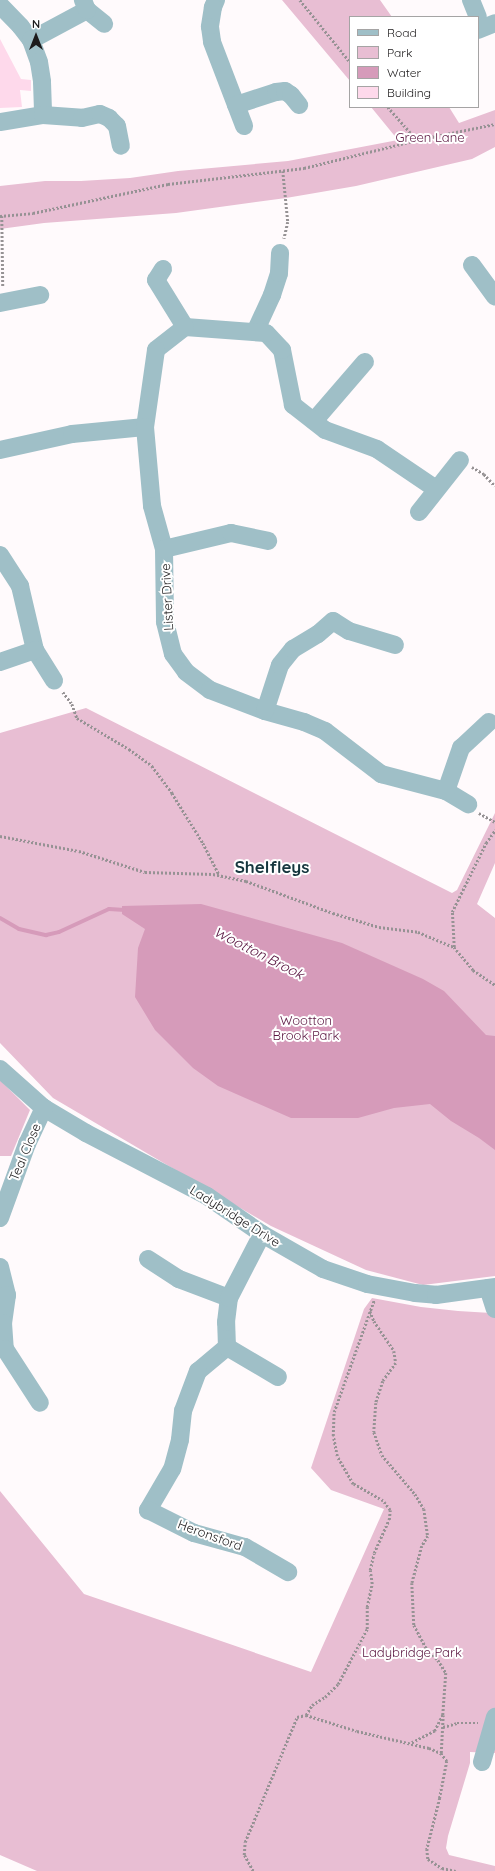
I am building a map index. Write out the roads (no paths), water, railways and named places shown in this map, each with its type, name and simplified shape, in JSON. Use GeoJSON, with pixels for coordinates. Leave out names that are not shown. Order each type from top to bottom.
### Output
{"type":"FeatureCollection","features":[{"type":"Feature","properties":{"kind":"street"},"geometry":{"type":"LineString","coordinates":[[216,0],[213,7],[210,27],[212,42],[244,126]]}},
{"type":"Feature","properties":{"kind":"street"},"geometry":{"type":"LineString","coordinates":[[471,0],[479,16]]}},
{"type":"Feature","properties":{"kind":"street"},"geometry":{"type":"LineString","coordinates":[[0,5],[31,40],[39,62],[42,82],[43,115]]}},
{"type":"Feature","properties":{"kind":"street"},"geometry":{"type":"LineString","coordinates":[[31,40],[85,5],[104,24]]}},
{"type":"Feature","properties":{"kind":"street"},"geometry":{"type":"LineString","coordinates":[[236,105],[276,92],[285,91],[291,94],[299,105]]}},
{"type":"Feature","properties":{"kind":"street"},"geometry":{"type":"LineString","coordinates":[[0,122],[43,115],[82,118],[100,114],[109,118],[117,126],[121,146]]}},
{"type":"Feature","properties":{"kind":"street"},"geometry":{"type":"LineString","coordinates":[[255,332],[272,295],[279,273],[280,253]]}},
{"type":"Feature","properties":{"kind":"street"},"geometry":{"type":"LineString","coordinates":[[472,265],[495,297]]}},
{"type":"Feature","properties":{"kind":"street"},"geometry":{"type":"LineString","coordinates":[[163,269],[156,280],[185,327],[266,333],[282,350],[293,405],[325,430],[378,449],[436,489]]}},
{"type":"Feature","properties":{"kind":"street"},"geometry":{"type":"LineString","coordinates":[[1,303],[40,295]]}},
{"type":"Feature","properties":{"kind":"street","name":"Lister Drive"},"geometry":{"type":"LineString","coordinates":[[185,327],[156,350],[144,427],[152,506],[164,549],[165,622],[173,654],[186,672],[210,690],[265,711],[304,722],[325,731],[381,774],[446,791],[468,804]]}},
{"type":"Feature","properties":{"kind":"street"},"geometry":{"type":"LineString","coordinates":[[314,421],[365,362]]}},
{"type":"Feature","properties":{"kind":"street"},"geometry":{"type":"LineString","coordinates":[[0,450],[72,434],[144,427]]}},
{"type":"Feature","properties":{"kind":"street"},"geometry":{"type":"LineString","coordinates":[[419,512],[460,460]]}},
{"type":"Feature","properties":{"kind":"street","name":"Lister Drive"},"geometry":{"type":"LineString","coordinates":[[164,549],[230,533],[268,541]]}},
{"type":"Feature","properties":{"kind":"street"},"geometry":{"type":"LineString","coordinates":[[0,555],[20,586],[35,650],[54,680]]}},
{"type":"Feature","properties":{"kind":"street"},"geometry":{"type":"LineString","coordinates":[[265,711],[280,665],[293,649],[318,634],[333,621],[349,631],[395,645]]}},
{"type":"Feature","properties":{"kind":"street"},"geometry":{"type":"LineString","coordinates":[[0,662],[35,650]]}},
{"type":"Feature","properties":{"kind":"street"},"geometry":{"type":"LineString","coordinates":[[446,791],[462,748],[489,722]]}},
{"type":"Feature","properties":{"kind":"street","name":"Ladybridge Drive"},"geometry":{"type":"LineString","coordinates":[[0,1068],[44,1108],[86,1133],[207,1196],[262,1234],[323,1269],[374,1286],[415,1294],[436,1295],[492,1288]]}},
{"type":"Feature","properties":{"kind":"street","name":"Teal Close"},"geometry":{"type":"LineString","coordinates":[[0,1218],[22,1159],[44,1108]]}},
{"type":"Feature","properties":{"kind":"street"},"geometry":{"type":"LineString","coordinates":[[262,1234],[229,1298],[226,1322],[227,1347],[278,1377]]}},
{"type":"Feature","properties":{"kind":"street"},"geometry":{"type":"LineString","coordinates":[[148,1259],[179,1279],[229,1298]]}},
{"type":"Feature","properties":{"kind":"street"},"geometry":{"type":"LineString","coordinates":[[0,1267],[7,1295],[3,1323],[4,1349],[40,1403]]}},
{"type":"Feature","properties":{"kind":"street"},"geometry":{"type":"LineString","coordinates":[[492,1288],[495,1309]]}},
{"type":"Feature","properties":{"kind":"street","name":"Heronsford"},"geometry":{"type":"LineString","coordinates":[[227,1347],[198,1371],[183,1411],[180,1440],[172,1469],[148,1510],[194,1533],[245,1547],[288,1572]]}},
{"type":"Feature","properties":{"kind":"street"},"geometry":{"type":"LineString","coordinates":[[482,1762],[494,1722]]}},
{"type":"Feature","properties":{"kind":"water"},"geometry":{"type":"Polygon","coordinates":[[[201,904],[342,943],[423,979],[444,991],[486,1035],[495,1036],[495,1150],[479,1138],[451,1121],[430,1104],[394,1108],[358,1118],[291,1118],[218,1086],[193,1068],[155,1030],[135,997],[138,948],[145,929],[122,914],[122,906],[201,904]]]}},
{"type":"Feature","properties":{"kind":"waterway","name":"Wootton Brook"},"geometry":{"type":"LineString","coordinates":[[0,918],[19,929],[46,935],[59,932],[109,909],[125,910]]}},
{"type":"Feature","properties":{"kind":"district","name":"Shelfleys"},"geometry":{"type":"Point","coordinates":[272,867]}},
{"type":"Feature","properties":{"kind":"park label","name":"Green Lane"},"geometry":{"type":"Point","coordinates":[430,137]}},
{"type":"Feature","properties":{"kind":"park label","name":"Wootton Brook Park"},"geometry":{"type":"Point","coordinates":[306,1028]}},
{"type":"Feature","properties":{"kind":"park label","name":"Ladybridge Park"},"geometry":{"type":"Point","coordinates":[412,1652]}}]}
